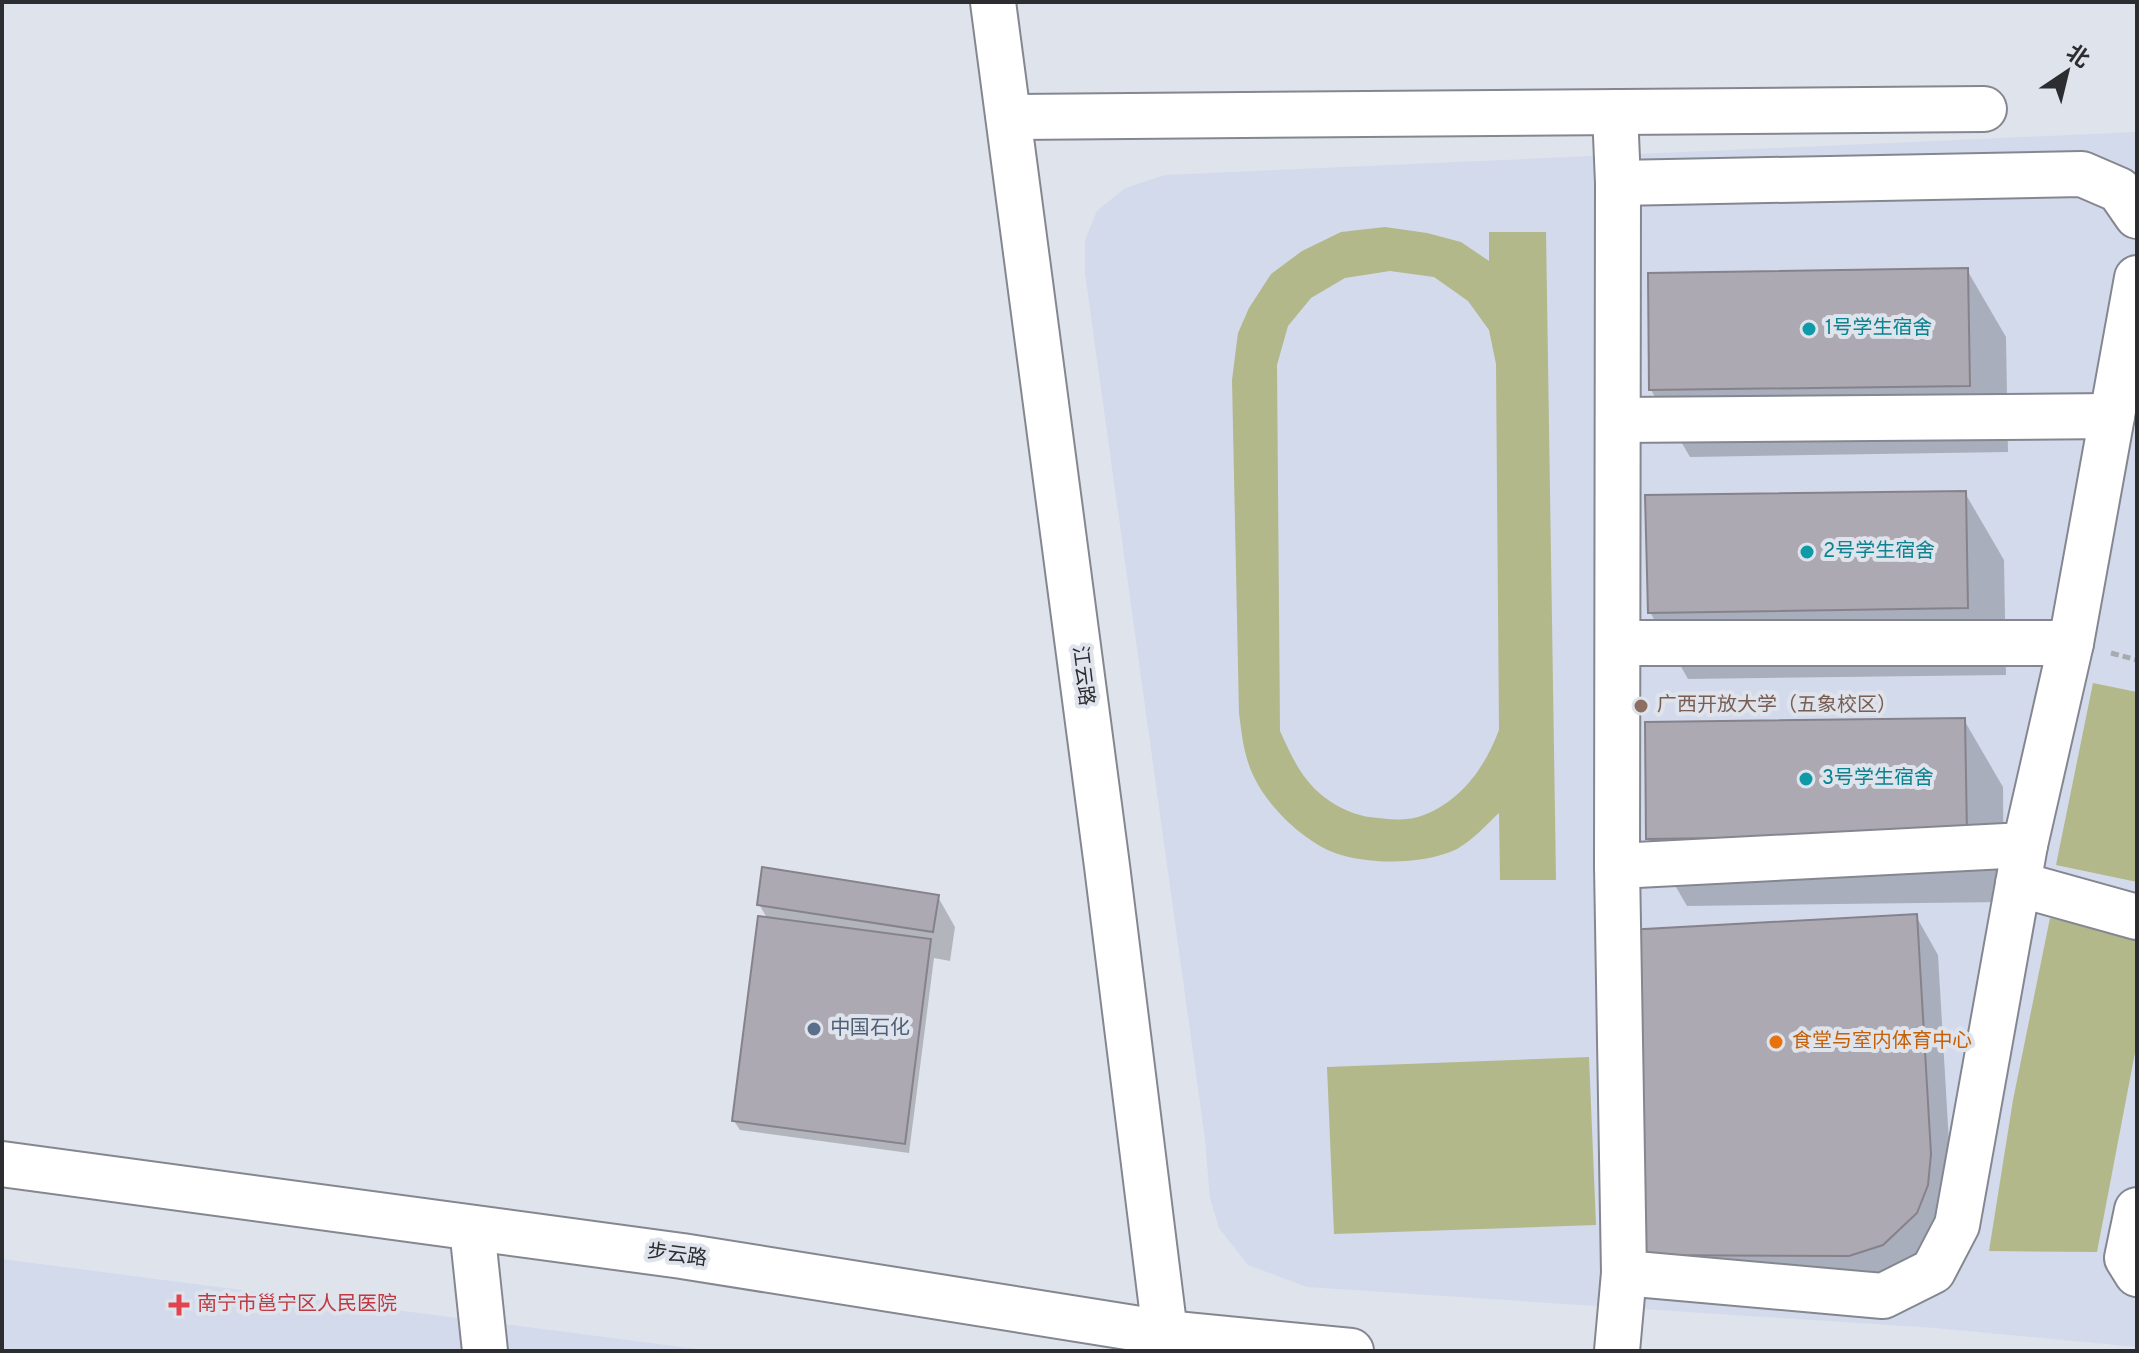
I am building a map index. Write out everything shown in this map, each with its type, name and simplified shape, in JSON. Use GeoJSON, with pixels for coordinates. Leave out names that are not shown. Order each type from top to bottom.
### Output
{"type":"FeatureCollection","features":[{"type":"Feature","properties":{"kind":"street","name":"江云路"},"geometry":{"type":"LineString","coordinates":[[993,2],[1107,866],[1164,1342]]}},
{"type":"Feature","properties":{"kind":"street"},"geometry":{"type":"LineString","coordinates":[[1009,117],[1984,109]]}},
{"type":"Feature","properties":{"kind":"street"},"geometry":{"type":"LineString","coordinates":[[1615,112],[1618,183],[1617,866],[1624,1273],[1617,1351]]}},
{"type":"Feature","properties":{"kind":"street"},"geometry":{"type":"LineString","coordinates":[[1618,183],[2082,174],[2131,199]]}},
{"type":"Feature","properties":{"kind":"street"},"geometry":{"type":"LineString","coordinates":[[1624,1273],[1883,1296],[1933,1271],[1957,1225],[2021,864],[2071,643],[2137,278]]}},
{"type":"Feature","properties":{"kind":"street"},"geometry":{"type":"LineString","coordinates":[[1618,420],[2112,416]]}},
{"type":"Feature","properties":{"kind":"street"},"geometry":{"type":"LineString","coordinates":[[1618,643],[2071,643]]}},
{"type":"Feature","properties":{"kind":"street"},"geometry":{"type":"LineString","coordinates":[[1617,866],[2021,864],[2137,917]]}},
{"type":"Feature","properties":{"kind":"street","name":"步云路"},"geometry":{"type":"LineString","coordinates":[[2,1164],[682,1256],[1164,1342],[1351,1351]]}},
{"type":"Feature","properties":{"kind":"street"},"geometry":{"type":"LineString","coordinates":[[2137,1210],[2127,1258],[2137,1274]]}},
{"type":"Feature","properties":{"kind":"street"},"geometry":{"type":"LineString","coordinates":[[472,1228],[485,1351]]}},
{"type":"Feature","properties":{"kind":"shaded area","name":"广西开放大学（五象校区）"},"geometry":{"type":"Polygon","coordinates":[[[2137,132],[2137,1347],[1935,1328],[1307,1287],[1248,1265],[1219,1228],[1210,1198],[1205,1139],[1085,273],[1085,240],[1097,211],[1125,188],[1165,175],[2137,132]]]}},
{"type":"Feature","properties":{"kind":"shaded area","name":"南宁市邕宁区人民医院"},"geometry":{"type":"Polygon","coordinates":[[[2,1259],[712,1351],[2,1351],[2,1259]]]}},
{"type":"Feature","properties":{"kind":"green space"},"geometry":{"type":"Polygon","coordinates":[[[1385,227],[1427,233],[1461,242],[1489,261],[1489,232],[1546,232],[1556,880],[1500,880],[1499,813],[1457,849],[1429,858],[1396,862],[1364,860],[1335,853],[1312,841],[1279,812],[1261,790],[1248,763],[1239,713],[1232,380],[1238,333],[1249,308],[1271,274],[1302,251],[1341,232],[1385,227]],[[1390,271],[1345,278],[1311,298],[1288,326],[1277,365],[1280,731],[1299,768],[1320,793],[1351,812],[1382,819],[1417,817],[1450,801],[1479,769],[1499,730],[1496,364],[1489,330],[1468,301],[1434,277],[1390,271]]]}},
{"type":"Feature","properties":{"kind":"green space"},"geometry":{"type":"Polygon","coordinates":[[[2093,683],[2137,692],[2137,882],[2056,865],[2093,683]]]}},
{"type":"Feature","properties":{"kind":"green space"},"geometry":{"type":"Polygon","coordinates":[[[2050,918],[2137,936],[2137,1042],[2097,1252],[1989,1251],[2013,1100],[2050,918]]]}},
{"type":"Feature","properties":{"kind":"green space"},"geometry":{"type":"Polygon","coordinates":[[[1589,1057],[1596,1225],[1334,1234],[1327,1067],[1589,1057]]]}},
{"type":"Feature","properties":{"kind":"building","name":"1号学生宿舍"},"geometry":{"type":"Polygon","coordinates":[[[1968,268],[1970,386],[1649,390],[1648,273],[1968,268]]]}},
{"type":"Feature","properties":{"kind":"building","name":"2号学生宿舍"},"geometry":{"type":"Polygon","coordinates":[[[1966,491],[1968,608],[1648,613],[1645,495],[1966,491]]]}},
{"type":"Feature","properties":{"kind":"building","name":"3号学生宿舍"},"geometry":{"type":"Polygon","coordinates":[[[1965,718],[1967,835],[1646,839],[1645,722],[1965,718]]]}},
{"type":"Feature","properties":{"kind":"building"},"geometry":{"type":"Polygon","coordinates":[[[762,867],[939,895],[933,932],[757,905],[762,867]]]}},
{"type":"Feature","properties":{"kind":"building","name":"食堂与室内体育中心"},"geometry":{"type":"Polygon","coordinates":[[[1917,914],[1931,1154],[1928,1185],[1917,1213],[1883,1245],[1849,1256],[1627,1255],[1627,930],[1917,914]]]}},
{"type":"Feature","properties":{"kind":"building"},"geometry":{"type":"Polygon","coordinates":[[[758,916],[931,939],[905,1144],[732,1121],[758,916]]]}},
{"type":"Feature","properties":{"kind":"place","name":"1号学生宿舍"},"geometry":{"type":"Point","coordinates":[1809,329]}},
{"type":"Feature","properties":{"kind":"place","name":"2号学生宿舍"},"geometry":{"type":"Point","coordinates":[1807,552]}},
{"type":"Feature","properties":{"kind":"place","name":"广西开放大学（五象校区）"},"geometry":{"type":"Point","coordinates":[1641,706]}},
{"type":"Feature","properties":{"kind":"place","name":"3号学生宿舍"},"geometry":{"type":"Point","coordinates":[1806,779]}},
{"type":"Feature","properties":{"kind":"place","name":"中国石化"},"geometry":{"type":"Point","coordinates":[814,1029]}},
{"type":"Feature","properties":{"kind":"place","name":"食堂与室内体育中心"},"geometry":{"type":"Point","coordinates":[1776,1042]}},
{"type":"Feature","properties":{"kind":"place","name":"南宁市邕宁区人民医院"},"geometry":{"type":"Point","coordinates":[179,1305]}}]}
